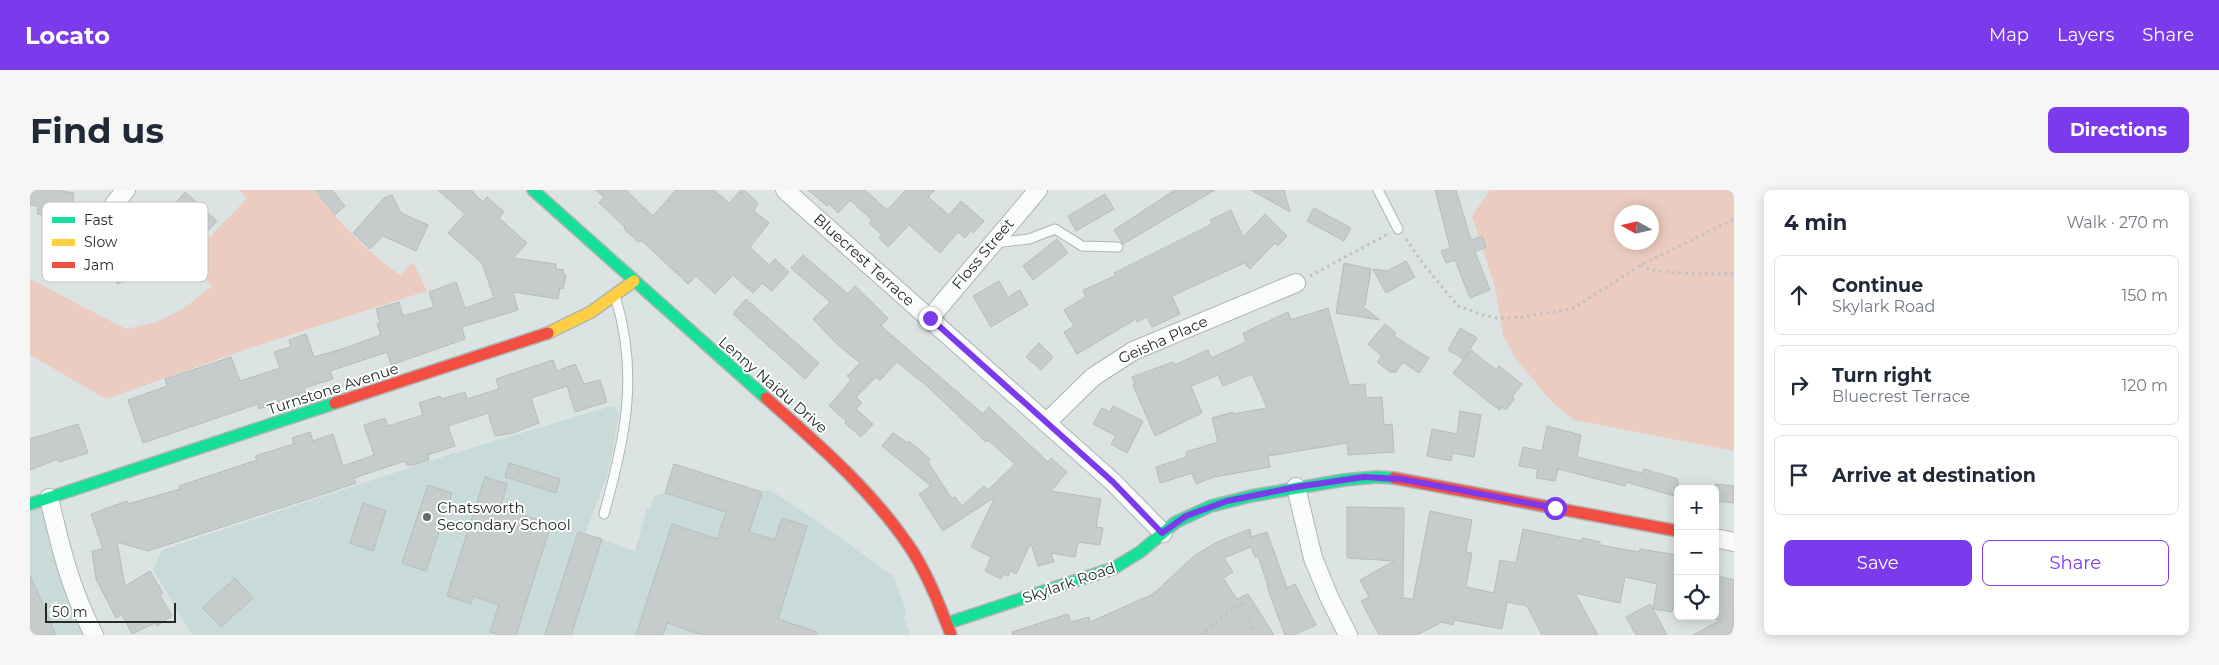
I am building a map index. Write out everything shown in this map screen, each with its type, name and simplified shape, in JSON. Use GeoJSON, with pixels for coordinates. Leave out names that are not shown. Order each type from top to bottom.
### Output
{"type":"FeatureCollection","features":[{"type":"Feature","properties":{"kind":"street"},"geometry":{"type":"LineString","coordinates":[[116,202],[126,190]]}},
{"type":"Feature","properties":{"kind":"street","name":"Lenny Naidu Drive"},"geometry":{"type":"LineString","coordinates":[[533,190],[857,480],[909,545],[948,623],[951,635]]}},
{"type":"Feature","properties":{"kind":"street","name":"Bluecrest Terrace"},"geometry":{"type":"LineString","coordinates":[[785,190],[1113,482],[1162,533]]}},
{"type":"Feature","properties":{"kind":"street","name":"Floss Street"},"geometry":{"type":"LineString","coordinates":[[930,318],[992,243],[1030,192]]}},
{"type":"Feature","properties":{"kind":"street","name":"Turnstone Avenue"},"geometry":{"type":"LineString","coordinates":[[30,504],[543,336],[587,316],[616,298],[634,281]]}},
{"type":"Feature","properties":{"kind":"street","name":"Geisha Place"},"geometry":{"type":"LineString","coordinates":[[1046,423],[1093,377],[1133,351],[1296,283]]}},
{"type":"Feature","properties":{"kind":"street","name":"Skylark Road"},"geometry":{"type":"LineString","coordinates":[[948,623],[1114,568],[1140,552],[1186,516],[1211,506],[1296,487],[1364,477],[1401,479],[1674,530]]}},
{"type":"Feature","properties":{"kind":"street"},"geometry":{"type":"LineString","coordinates":[[1296,487],[1314,558],[1328,597],[1348,635]]}},
{"type":"Feature","properties":{"kind":"street"},"geometry":{"type":"LineString","coordinates":[[49,498],[65,569],[83,614],[94,635]]}},
{"type":"Feature","properties":{"kind":"street"},"geometry":{"type":"LineString","coordinates":[[1719,539],[1734,542]]}},
{"type":"Feature","properties":{"kind":"lane"},"geometry":{"type":"LineString","coordinates":[[1378,190],[1398,229]]}},
{"type":"Feature","properties":{"kind":"lane"},"geometry":{"type":"LineString","coordinates":[[992,243],[1029,238],[1056,229],[1082,246],[1118,247]]}},
{"type":"Feature","properties":{"kind":"lane"},"geometry":{"type":"LineString","coordinates":[[604,514],[619,458],[627,415],[629,388],[626,348],[616,298]]}},
{"type":"Feature","properties":{"kind":"path"},"geometry":{"type":"LineString","coordinates":[[1296,283],[1398,229],[1424,265],[1458,306],[1497,318],[1521,317],[1572,309],[1641,265],[1734,219]]}},
{"type":"Feature","properties":{"kind":"path"},"geometry":{"type":"LineString","coordinates":[[1641,265],[1645,269],[1662,272],[1734,274]]}},
{"type":"Feature","properties":{"kind":"path"},"geometry":{"type":"LineString","coordinates":[[1200,635],[1224,614],[1242,604],[1256,635]]}},
{"type":"Feature","properties":{"kind":"shaded area"},"geometry":{"type":"Polygon","coordinates":[[[239,190],[314,190],[354,236],[400,275],[413,262],[427,291],[259,345],[106,399],[30,355],[30,279],[126,329],[157,322],[183,309],[212,286],[208,282],[208,239],[247,198],[239,190]]]}},
{"type":"Feature","properties":{"kind":"shaded area"},"geometry":{"type":"Polygon","coordinates":[[[1490,190],[1734,190],[1734,451],[1574,420],[1551,401],[1515,358],[1503,335],[1495,287],[1472,216],[1490,190]]]}},
{"type":"Feature","properties":{"kind":"shaded area","name":"Chatsworth Secondary School"},"geometry":{"type":"Polygon","coordinates":[[[612,406],[619,412],[613,450],[607,476],[585,534],[635,551],[647,508],[650,509],[654,496],[665,493],[762,492],[769,489],[823,525],[894,577],[906,610],[904,617],[910,635],[192,635],[153,570],[162,550],[448,455],[612,406]]]}},
{"type":"Feature","properties":{"kind":"shaded area"},"geometry":{"type":"Polygon","coordinates":[[[49,498],[94,635],[30,635],[30,504],[49,498]]]}},
{"type":"Feature","properties":{"kind":"building"},"geometry":{"type":"Polygon","coordinates":[[[30,190],[56,190],[74,193],[72,202],[42,202],[42,215],[37,214],[38,206],[30,205],[30,190]]]}},
{"type":"Feature","properties":{"kind":"building"},"geometry":{"type":"Polygon","coordinates":[[[315,190],[332,190],[345,206],[335,215],[315,190]]]}},
{"type":"Feature","properties":{"kind":"building"},"geometry":{"type":"Polygon","coordinates":[[[438,190],[471,190],[483,202],[487,197],[504,212],[499,218],[527,243],[513,258],[556,264],[556,269],[564,270],[563,274],[566,275],[563,289],[560,288],[558,299],[513,292],[518,310],[462,327],[465,339],[391,365],[387,352],[330,371],[333,379],[304,388],[306,394],[259,409],[258,404],[143,443],[128,400],[167,386],[165,379],[231,357],[240,381],[280,368],[274,352],[291,347],[289,340],[306,334],[314,357],[345,348],[381,335],[377,324],[380,323],[376,309],[399,302],[403,316],[434,307],[429,292],[456,282],[465,308],[494,298],[482,263],[448,233],[465,214],[438,190]]]}},
{"type":"Feature","properties":{"kind":"building"},"geometry":{"type":"Polygon","coordinates":[[[596,190],[626,190],[653,216],[676,190],[714,190],[729,203],[741,190],[744,190],[758,203],[754,211],[769,223],[750,247],[769,265],[775,259],[789,272],[772,291],[762,283],[753,293],[733,275],[715,294],[696,276],[688,284],[642,241],[638,242],[624,229],[625,227],[599,203],[604,197],[596,190]]]}},
{"type":"Feature","properties":{"kind":"building"},"geometry":{"type":"Polygon","coordinates":[[[808,190],[865,190],[887,210],[906,190],[935,190],[928,197],[949,215],[961,201],[984,221],[973,233],[971,231],[965,238],[958,232],[940,253],[909,225],[888,247],[879,238],[882,235],[869,223],[872,220],[850,200],[838,213],[829,204],[827,206],[808,190]]]}},
{"type":"Feature","properties":{"kind":"building"},"geometry":{"type":"Polygon","coordinates":[[[1175,190],[1215,190],[1123,244],[1114,230],[1175,190]]]}},
{"type":"Feature","properties":{"kind":"building"},"geometry":{"type":"Polygon","coordinates":[[[1251,190],[1284,190],[1290,212],[1251,190]]]}},
{"type":"Feature","properties":{"kind":"building"},"geometry":{"type":"Polygon","coordinates":[[[1435,190],[1456,190],[1471,240],[1482,236],[1486,247],[1475,252],[1490,290],[1470,298],[1455,260],[1446,263],[1441,251],[1450,248],[1435,190]]]}},
{"type":"Feature","properties":{"kind":"building"},"geometry":{"type":"Polygon","coordinates":[[[185,192],[196,202],[176,202],[185,192]]]}},
{"type":"Feature","properties":{"kind":"building"},"geometry":{"type":"Polygon","coordinates":[[[1105,194],[1114,209],[1076,231],[1068,216],[1105,194]]]}},
{"type":"Feature","properties":{"kind":"building"},"geometry":{"type":"Polygon","coordinates":[[[392,195],[401,213],[428,225],[416,251],[383,236],[370,249],[353,233],[384,198],[392,195]]]}},
{"type":"Feature","properties":{"kind":"building"},"geometry":{"type":"Polygon","coordinates":[[[1314,208],[1351,228],[1344,241],[1307,221],[1314,208]]]}},
{"type":"Feature","properties":{"kind":"building"},"geometry":{"type":"Polygon","coordinates":[[[1231,210],[1243,237],[1265,214],[1287,236],[1278,246],[1275,243],[1250,269],[1244,263],[1172,296],[1180,314],[1152,327],[1147,317],[1137,322],[1136,319],[1077,354],[1064,332],[1074,326],[1064,310],[1086,297],[1083,290],[1115,276],[1114,273],[1212,224],[1210,220],[1231,210]]]}},
{"type":"Feature","properties":{"kind":"building"},"geometry":{"type":"Polygon","coordinates":[[[208,213],[217,221],[208,231],[208,213]]]}},
{"type":"Feature","properties":{"kind":"building"},"geometry":{"type":"Polygon","coordinates":[[[1057,239],[1068,253],[1033,280],[1023,266],[1057,239]]]}},
{"type":"Feature","properties":{"kind":"building"},"geometry":{"type":"Polygon","coordinates":[[[803,255],[848,294],[855,286],[888,318],[881,326],[983,414],[989,407],[1048,462],[1051,458],[1067,472],[1051,491],[1101,499],[1096,527],[1103,528],[1100,545],[1078,542],[1075,557],[1051,553],[1054,562],[1038,566],[1031,543],[1016,574],[1010,571],[1008,576],[1003,574],[1001,579],[985,571],[991,557],[971,547],[995,497],[943,531],[919,494],[931,486],[882,446],[893,433],[908,443],[909,441],[930,459],[928,462],[952,499],[955,497],[962,506],[984,486],[988,490],[1015,464],[988,440],[986,442],[928,387],[897,362],[880,380],[876,377],[856,397],[862,403],[856,409],[873,424],[861,437],[845,423],[846,421],[829,406],[851,380],[847,376],[860,363],[837,344],[813,319],[830,302],[791,268],[803,255]]]}},
{"type":"Feature","properties":{"kind":"building"},"geometry":{"type":"Polygon","coordinates":[[[1406,261],[1415,277],[1386,293],[1373,269],[1387,271],[1406,261]]]}},
{"type":"Feature","properties":{"kind":"building"},"geometry":{"type":"Polygon","coordinates":[[[1344,263],[1371,269],[1365,305],[1362,306],[1380,320],[1336,313],[1344,263]]]}},
{"type":"Feature","properties":{"kind":"building"},"geometry":{"type":"Polygon","coordinates":[[[999,281],[1008,297],[1020,290],[1028,305],[991,327],[973,296],[999,281]]]}},
{"type":"Feature","properties":{"kind":"building"},"geometry":{"type":"Polygon","coordinates":[[[746,299],[819,363],[805,379],[733,314],[746,299]]]}},
{"type":"Feature","properties":{"kind":"building"},"geometry":{"type":"Polygon","coordinates":[[[1328,308],[1349,385],[1365,384],[1366,398],[1382,397],[1384,425],[1392,424],[1394,452],[1348,455],[1347,443],[1268,456],[1270,467],[1214,477],[1196,484],[1192,473],[1160,483],[1156,467],[1187,457],[1186,452],[1218,442],[1212,418],[1233,412],[1233,414],[1267,408],[1252,374],[1223,386],[1218,375],[1191,386],[1202,413],[1155,436],[1133,385],[1135,384],[1132,377],[1173,362],[1174,365],[1208,350],[1211,358],[1246,342],[1243,333],[1288,312],[1291,320],[1328,308]]]}},
{"type":"Feature","properties":{"kind":"building"},"geometry":{"type":"Polygon","coordinates":[[[1385,324],[1396,333],[1394,336],[1429,358],[1419,373],[1403,362],[1396,372],[1390,372],[1377,362],[1382,356],[1368,344],[1385,324]]]}},
{"type":"Feature","properties":{"kind":"building"},"geometry":{"type":"Polygon","coordinates":[[[1460,328],[1477,338],[1464,359],[1448,350],[1460,328]]]}},
{"type":"Feature","properties":{"kind":"building"},"geometry":{"type":"Polygon","coordinates":[[[1039,343],[1053,357],[1041,370],[1026,357],[1039,343]]]}},
{"type":"Feature","properties":{"kind":"building"},"geometry":{"type":"Polygon","coordinates":[[[1471,350],[1496,370],[1499,366],[1522,384],[1512,397],[1514,399],[1506,410],[1502,407],[1500,410],[1453,373],[1471,350]]]}},
{"type":"Feature","properties":{"kind":"building"},"geometry":{"type":"Polygon","coordinates":[[[553,360],[557,371],[575,364],[584,384],[600,380],[607,402],[575,412],[567,386],[531,398],[539,423],[513,433],[495,436],[488,413],[448,426],[455,446],[428,455],[429,460],[413,465],[407,465],[405,461],[354,478],[356,483],[148,551],[117,542],[125,586],[150,571],[163,593],[160,595],[172,616],[157,626],[155,623],[132,634],[122,615],[116,618],[96,579],[92,551],[103,549],[91,514],[127,501],[128,504],[180,489],[179,486],[257,460],[255,456],[294,444],[292,438],[310,432],[313,441],[333,434],[343,466],[374,455],[364,425],[385,418],[388,426],[423,415],[419,403],[440,396],[441,399],[465,392],[467,399],[499,389],[496,379],[553,360]]]}},
{"type":"Feature","properties":{"kind":"building"},"geometry":{"type":"Polygon","coordinates":[[[1113,406],[1143,421],[1127,453],[1111,444],[1116,436],[1093,424],[1102,408],[1110,412],[1113,406]]]}},
{"type":"Feature","properties":{"kind":"building"},"geometry":{"type":"Polygon","coordinates":[[[1460,411],[1481,415],[1474,457],[1452,453],[1451,461],[1427,456],[1432,429],[1457,434],[1460,411]]]}},
{"type":"Feature","properties":{"kind":"building"},"geometry":{"type":"Polygon","coordinates":[[[78,424],[88,453],[59,462],[58,459],[30,470],[30,439],[78,424]]]}},
{"type":"Feature","properties":{"kind":"building"},"geometry":{"type":"Polygon","coordinates":[[[1547,426],[1581,435],[1577,457],[1642,473],[1644,469],[1678,479],[1678,485],[1674,485],[1674,496],[1626,482],[1625,486],[1558,469],[1555,481],[1536,478],[1538,469],[1519,466],[1523,447],[1542,451],[1547,426]]]}},
{"type":"Feature","properties":{"kind":"building"},"geometry":{"type":"Polygon","coordinates":[[[509,463],[560,479],[556,493],[505,477],[509,463]]]}},
{"type":"Feature","properties":{"kind":"building"},"geometry":{"type":"Polygon","coordinates":[[[674,464],[762,492],[749,532],[775,540],[782,518],[807,526],[778,619],[817,632],[817,635],[703,635],[667,623],[663,635],[636,635],[672,524],[717,539],[726,512],[665,493],[674,464]]]}},
{"type":"Feature","properties":{"kind":"building"},"geometry":{"type":"Polygon","coordinates":[[[485,477],[507,484],[500,508],[551,524],[516,635],[499,635],[490,632],[499,605],[473,596],[471,604],[447,596],[485,477]]]}},
{"type":"Feature","properties":{"kind":"building"},"geometry":{"type":"Polygon","coordinates":[[[1715,484],[1734,486],[1734,503],[1719,501],[1719,485],[1715,484]]]}},
{"type":"Feature","properties":{"kind":"building"},"geometry":{"type":"Polygon","coordinates":[[[428,485],[452,493],[426,571],[402,563],[428,485]]]}},
{"type":"Feature","properties":{"kind":"building"},"geometry":{"type":"Polygon","coordinates":[[[363,503],[386,511],[373,551],[350,543],[363,503]]]}},
{"type":"Feature","properties":{"kind":"building"},"geometry":{"type":"Polygon","coordinates":[[[1347,507],[1404,508],[1403,598],[1413,599],[1430,511],[1472,520],[1466,552],[1472,553],[1466,587],[1494,593],[1500,560],[1516,563],[1523,529],[1581,541],[1582,538],[1600,542],[1600,545],[1639,552],[1640,549],[1674,554],[1674,603],[1672,612],[1653,609],[1657,584],[1625,577],[1620,603],[1575,593],[1598,635],[1542,635],[1527,606],[1507,602],[1502,629],[1454,620],[1453,625],[1442,622],[1417,635],[1379,635],[1361,601],[1369,597],[1360,580],[1394,561],[1347,558],[1347,507]]]}},
{"type":"Feature","properties":{"kind":"building"},"geometry":{"type":"Polygon","coordinates":[[[1250,529],[1251,537],[1267,532],[1287,588],[1295,584],[1316,625],[1294,635],[1285,635],[1267,587],[1258,556],[1255,557],[1251,547],[1224,558],[1233,572],[1223,578],[1237,599],[1248,594],[1274,635],[1013,635],[1012,632],[1068,614],[1071,622],[1089,617],[1090,622],[1153,594],[1194,556],[1217,542],[1250,529]]]}},
{"type":"Feature","properties":{"kind":"building"},"geometry":{"type":"Polygon","coordinates":[[[578,532],[602,539],[571,635],[545,635],[578,532]]]}},
{"type":"Feature","properties":{"kind":"building"},"geometry":{"type":"Polygon","coordinates":[[[30,575],[56,635],[30,635],[30,575]]]}},
{"type":"Feature","properties":{"kind":"building"},"geometry":{"type":"Polygon","coordinates":[[[1719,576],[1734,580],[1734,622],[1730,635],[1693,635],[1721,620],[1719,620],[1719,576]]]}},
{"type":"Feature","properties":{"kind":"building"},"geometry":{"type":"Polygon","coordinates":[[[235,578],[253,598],[221,627],[202,608],[235,578]]]}},
{"type":"Feature","properties":{"kind":"building"},"geometry":{"type":"Polygon","coordinates":[[[1650,604],[1667,635],[1636,635],[1626,617],[1650,604]]]}},
{"type":"Feature","properties":{"kind":"traffic: fast"},"geometry":{"type":"LineString","coordinates":[[533,190],[766,398]]}},
{"type":"Feature","properties":{"kind":"traffic: fast"},"geometry":{"type":"LineString","coordinates":[[30,504],[335,403]]}},
{"type":"Feature","properties":{"kind":"traffic: fast"},"geometry":{"type":"LineString","coordinates":[[948,623],[1114,568],[1140,552],[1176,522],[1211,506],[1251,496],[1344,480],[1377,477],[1394,478]]}},
{"type":"Feature","properties":{"kind":"traffic: slow"},"geometry":{"type":"LineString","coordinates":[[548,333],[591,312],[634,281]]}},
{"type":"Feature","properties":{"kind":"traffic: jam"},"geometry":{"type":"LineString","coordinates":[[335,403],[548,333]]}},
{"type":"Feature","properties":{"kind":"traffic: jam"},"geometry":{"type":"LineString","coordinates":[[766,398],[845,470],[898,530],[924,572],[951,635]]}},
{"type":"Feature","properties":{"kind":"traffic: jam"},"geometry":{"type":"LineString","coordinates":[[1394,478],[1674,530]]}},
{"type":"Feature","properties":{"kind":"place","name":"Chatsworth Secondary School"},"geometry":{"type":"Point","coordinates":[427,517]}},
{"type":"Feature","properties":{"kind":"route"},"geometry":{"type":"LineString","coordinates":[[930,318],[1113,482],[1162,533],[1186,516],[1227,501],[1296,487],[1364,477],[1401,479],[1555,508]]}}]}
